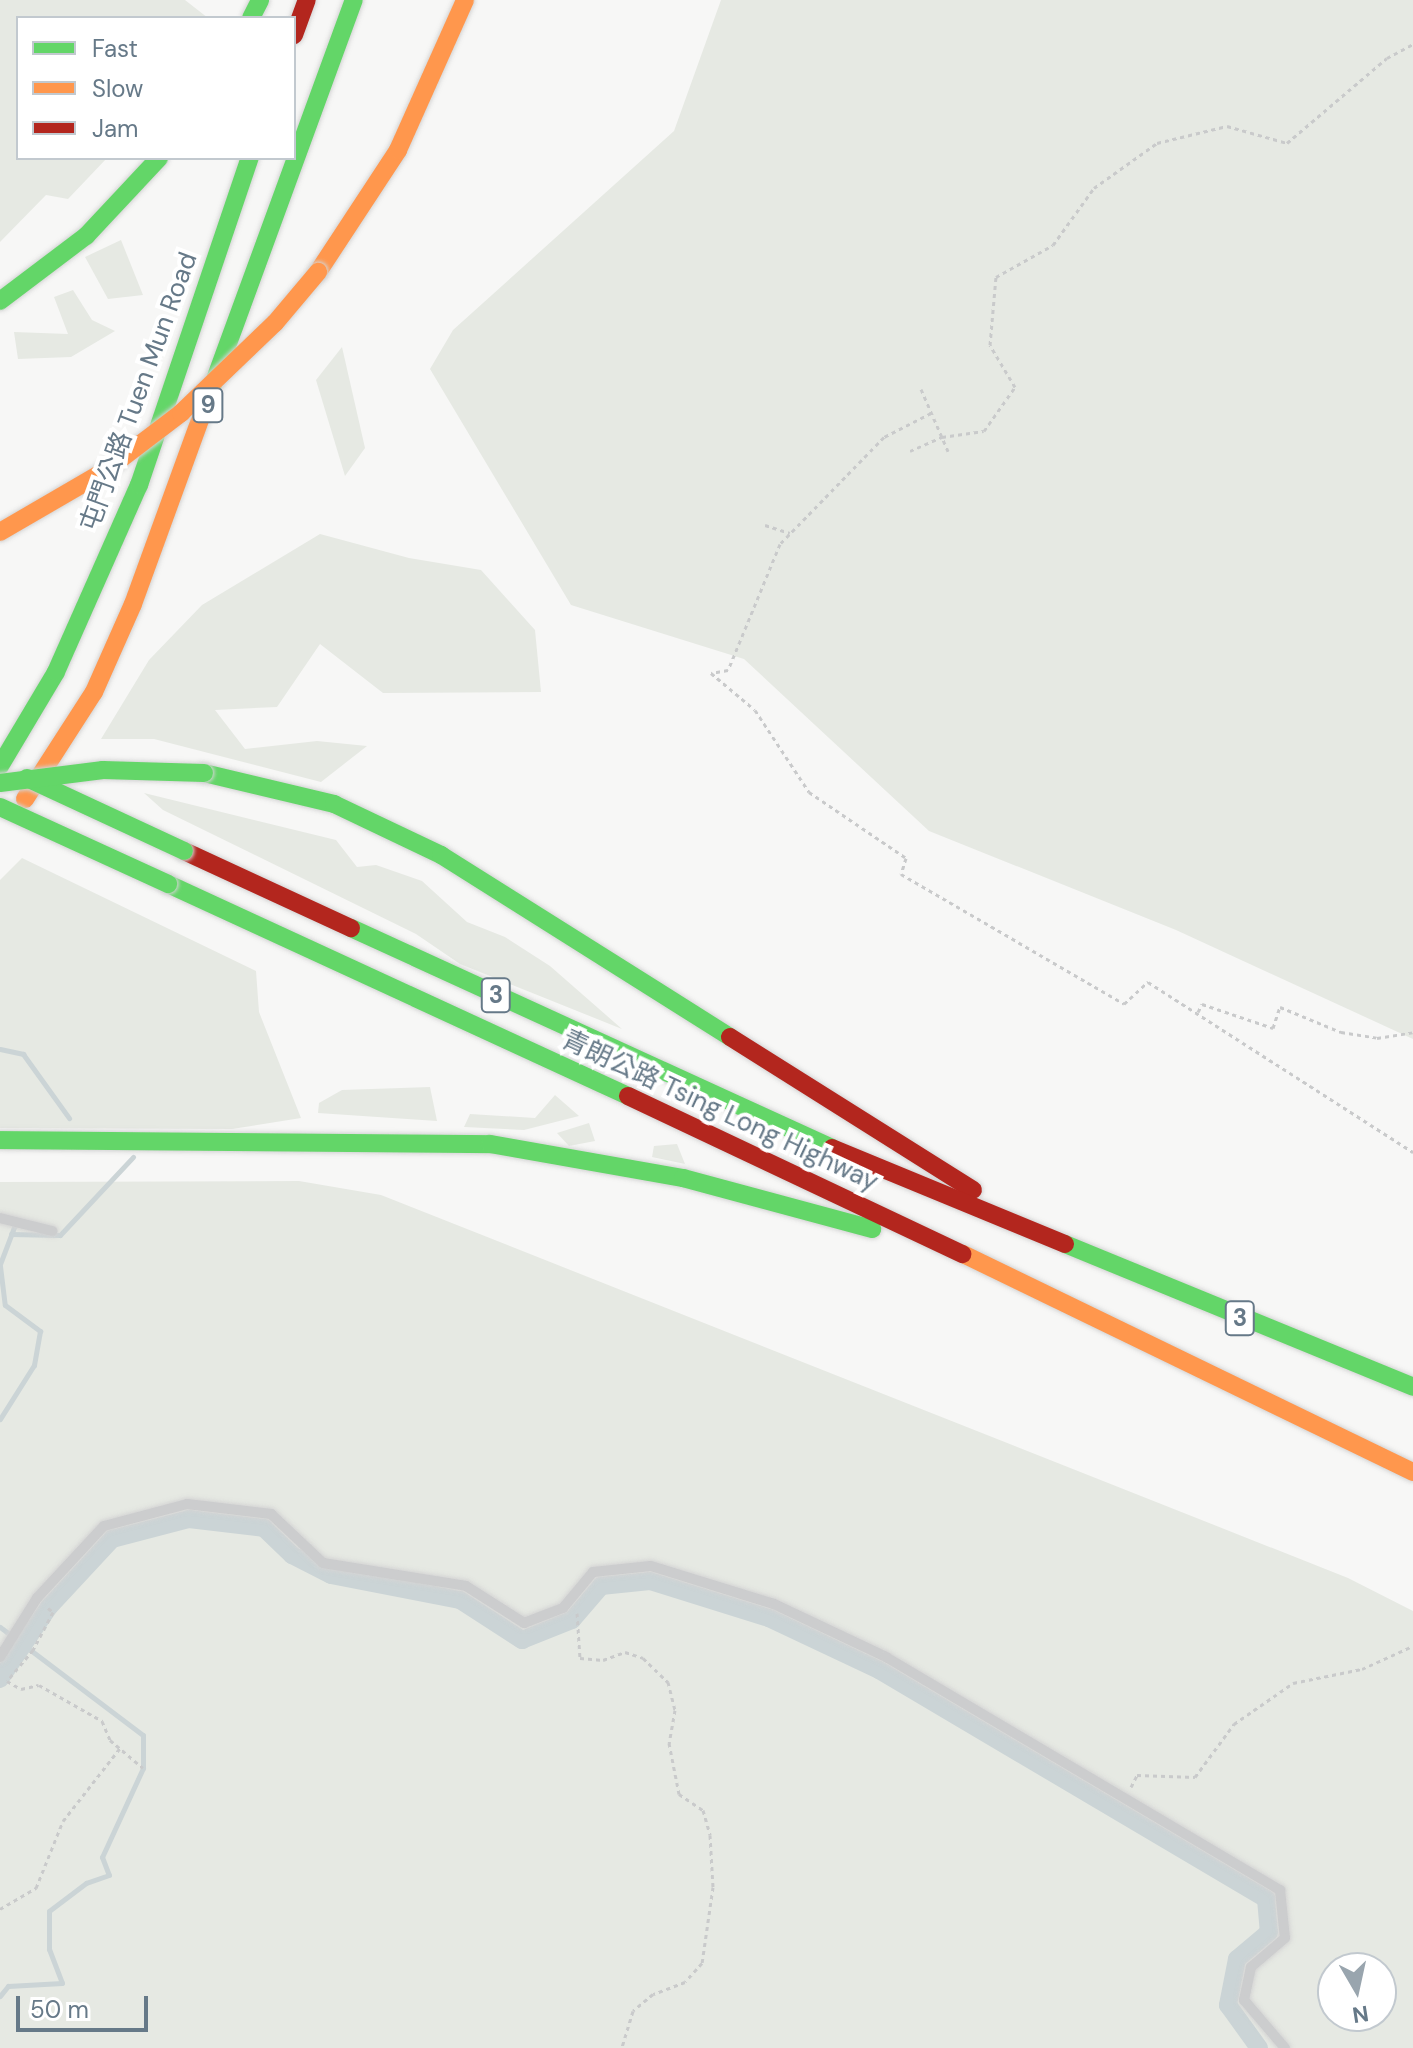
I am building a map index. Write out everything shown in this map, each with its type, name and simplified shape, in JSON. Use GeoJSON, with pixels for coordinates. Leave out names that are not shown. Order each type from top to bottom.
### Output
{"type":"FeatureCollection","features":[{"type":"Feature","properties":{"kind":"highway"},"geometry":{"type":"LineString","coordinates":[[296,30],[307,0]]}},
{"type":"Feature","properties":{"kind":"highway","name":"9"},"geometry":{"type":"LineString","coordinates":[[296,159],[354,0]]}},
{"type":"Feature","properties":{"kind":"highway"},"geometry":{"type":"LineString","coordinates":[[0,532],[105,471],[181,413],[275,323],[318,272],[398,150],[465,0]]}},
{"type":"Feature","properties":{"kind":"highway"},"geometry":{"type":"LineString","coordinates":[[0,301],[86,236],[157,160]]}},
{"type":"Feature","properties":{"kind":"highway","name":"屯門公路 Tuen Mun Road"},"geometry":{"type":"LineString","coordinates":[[0,766],[56,672],[139,485],[249,160]]}},
{"type":"Feature","properties":{"kind":"highway","name":"9"},"geometry":{"type":"LineString","coordinates":[[0,827],[29,794],[94,692],[133,604],[295,160]]}},
{"type":"Feature","properties":{"kind":"highway","name":"青朗公路 Tsing Long Highway"},"geometry":{"type":"LineString","coordinates":[[0,766],[808,1138],[1066,1248],[1413,1387]]}},
{"type":"Feature","properties":{"kind":"highway"},"geometry":{"type":"LineString","coordinates":[[0,783],[103,770],[204,773],[334,804],[441,855],[1066,1248]]}},
{"type":"Feature","properties":{"kind":"highway","name":"青朗公路 Tsing Long Highway"},"geometry":{"type":"LineString","coordinates":[[0,807],[787,1169],[950,1252],[1413,1472]]}},
{"type":"Feature","properties":{"kind":"highway"},"geometry":{"type":"LineString","coordinates":[[0,1140],[490,1144],[683,1178],[950,1252]]}},
{"type":"Feature","properties":{"kind":"lane"},"geometry":{"type":"LineString","coordinates":[[0,1218],[52,1231]]}},
{"type":"Feature","properties":{"kind":"lane"},"geometry":{"type":"LineString","coordinates":[[0,1657],[37,1598],[104,1526],[187,1504],[239,1507],[271,1514],[323,1563],[466,1586],[524,1623],[563,1608],[593,1572],[651,1566],[774,1604],[886,1657],[1127,1796],[1280,1890],[1285,1938],[1251,1967],[1244,2000],[1285,2048]]}},
{"type":"Feature","properties":{"kind":"path"},"geometry":{"type":"LineString","coordinates":[[910,451],[942,437],[984,431],[1015,387],[990,345],[996,277],[1053,245],[1094,188],[1157,143],[1227,126],[1287,143],[1387,58],[1413,44]]}},
{"type":"Feature","properties":{"kind":"path"},"geometry":{"type":"LineString","coordinates":[[921,389],[948,451]]}},
{"type":"Feature","properties":{"kind":"path"},"geometry":{"type":"LineString","coordinates":[[931,413],[884,437],[780,544],[728,670],[711,673],[755,710],[809,792],[906,858],[901,874],[1074,979],[1124,1004],[1148,982],[1413,1152]]}},
{"type":"Feature","properties":{"kind":"path"},"geometry":{"type":"LineString","coordinates":[[765,525],[790,533]]}},
{"type":"Feature","properties":{"kind":"path"},"geometry":{"type":"LineString","coordinates":[[1197,1013],[1202,1004],[1273,1028],[1280,1007],[1341,1032],[1377,1038],[1413,1032]]}},
{"type":"Feature","properties":{"kind":"path"},"geometry":{"type":"LineString","coordinates":[[53,1612],[33,1650],[7,1681],[21,1689],[39,1685],[102,1721],[120,1748],[143,1768]]}},
{"type":"Feature","properties":{"kind":"path"},"geometry":{"type":"LineString","coordinates":[[578,1622],[580,1658],[603,1660],[625,1652],[643,1658],[668,1682],[675,1710],[669,1743],[679,1794],[703,1810],[710,1835],[713,1887],[702,1963],[685,1982],[653,1994],[633,2011],[622,2048]]}},
{"type":"Feature","properties":{"kind":"path"},"geometry":{"type":"LineString","coordinates":[[1127,1796],[1137,1775],[1195,1777],[1234,1724],[1293,1683],[1362,1669],[1413,1646]]}},
{"type":"Feature","properties":{"kind":"path"},"geometry":{"type":"LineString","coordinates":[[0,1909],[36,1888],[63,1821],[120,1748]]}},
{"type":"Feature","properties":{"kind":"shaded area"},"geometry":{"type":"Polygon","coordinates":[[[0,0],[185,0],[205,16],[16,16],[16,160],[105,160],[68,199],[46,195],[0,242],[0,0]]]}},
{"type":"Feature","properties":{"kind":"shaded area"},"geometry":{"type":"Polygon","coordinates":[[[721,0],[1413,0],[1413,1039],[1176,930],[929,831],[744,659],[571,605],[430,369],[453,330],[674,131],[721,0]]]}},
{"type":"Feature","properties":{"kind":"shaded area"},"geometry":{"type":"Polygon","coordinates":[[[121,240],[143,295],[108,299],[85,257],[121,240]]]}},
{"type":"Feature","properties":{"kind":"shaded area"},"geometry":{"type":"Polygon","coordinates":[[[73,290],[92,320],[115,331],[71,357],[18,359],[14,332],[68,334],[54,297],[73,290]]]}},
{"type":"Feature","properties":{"kind":"shaded area"},"geometry":{"type":"Polygon","coordinates":[[[342,347],[365,448],[345,476],[316,380],[342,347]]]}},
{"type":"Feature","properties":{"kind":"shaded area"},"geometry":{"type":"Polygon","coordinates":[[[320,534],[409,558],[481,570],[535,630],[541,692],[383,693],[320,644],[277,707],[215,710],[245,749],[317,741],[367,746],[321,782],[154,739],[101,739],[149,660],[202,605],[320,534]]]}},
{"type":"Feature","properties":{"kind":"shaded area"},"geometry":{"type":"Polygon","coordinates":[[[144,793],[336,840],[357,867],[376,865],[422,881],[467,922],[505,937],[550,966],[622,1029],[460,964],[416,934],[163,810],[144,793]]]}},
{"type":"Feature","properties":{"kind":"shaded area"},"geometry":{"type":"Polygon","coordinates":[[[22,858],[256,971],[259,1012],[301,1118],[232,1129],[0,1128],[0,880],[22,858]]]}},
{"type":"Feature","properties":{"kind":"shaded area"},"geometry":{"type":"Polygon","coordinates":[[[430,1087],[437,1121],[318,1113],[319,1103],[342,1090],[430,1087]]]}},
{"type":"Feature","properties":{"kind":"shaded area"},"geometry":{"type":"Polygon","coordinates":[[[555,1095],[579,1116],[524,1130],[464,1127],[470,1114],[535,1118],[555,1095]]]}},
{"type":"Feature","properties":{"kind":"shaded area"},"geometry":{"type":"Polygon","coordinates":[[[589,1123],[595,1141],[569,1146],[557,1133],[589,1123]]]}},
{"type":"Feature","properties":{"kind":"shaded area"},"geometry":{"type":"Polygon","coordinates":[[[677,1144],[685,1164],[652,1157],[654,1146],[677,1144]]]}},
{"type":"Feature","properties":{"kind":"shaded area"},"geometry":{"type":"Polygon","coordinates":[[[299,1181],[381,1195],[1348,1578],[1413,1611],[1413,2048],[0,2048],[0,1182],[299,1181]]]}},
{"type":"Feature","properties":{"kind":"waterway"},"geometry":{"type":"LineString","coordinates":[[0,1049],[23,1054],[69,1118]]}},
{"type":"Feature","properties":{"kind":"waterway"},"geometry":{"type":"LineString","coordinates":[[11,1234],[60,1235],[133,1157]]}},
{"type":"Feature","properties":{"kind":"waterway"},"geometry":{"type":"LineString","coordinates":[[0,1264],[16,1222]]}},
{"type":"Feature","properties":{"kind":"waterway"},"geometry":{"type":"LineString","coordinates":[[0,1266],[5,1305],[40,1331],[34,1365],[0,1419]]}},
{"type":"Feature","properties":{"kind":"waterway"},"geometry":{"type":"LineString","coordinates":[[0,1679],[49,1607],[112,1539],[189,1519],[264,1528],[292,1555],[331,1575],[460,1600],[522,1640],[572,1620],[601,1586],[650,1581],[769,1618],[879,1670],[1266,1899],[1269,1932],[1237,1959],[1228,2005],[1259,2048]]}},
{"type":"Feature","properties":{"kind":"waterway"},"geometry":{"type":"LineString","coordinates":[[0,1627],[143,1735],[143,1768],[102,1857],[109,1875],[86,1883],[49,1911],[49,1949],[62,1983],[8,1986],[0,1996]]}},
{"type":"Feature","properties":{"kind":"traffic: fast"},"geometry":{"type":"LineString","coordinates":[[252,16],[260,0]]}},
{"type":"Feature","properties":{"kind":"traffic: fast"},"geometry":{"type":"LineString","coordinates":[[296,158],[354,0]]}},
{"type":"Feature","properties":{"kind":"traffic: fast"},"geometry":{"type":"LineString","coordinates":[[0,301],[86,236],[157,160]]}},
{"type":"Feature","properties":{"kind":"traffic: fast"},"geometry":{"type":"LineString","coordinates":[[0,766],[56,672],[139,485],[249,160]]}},
{"type":"Feature","properties":{"kind":"traffic: fast"},"geometry":{"type":"LineString","coordinates":[[203,412],[295,160]]}},
{"type":"Feature","properties":{"kind":"traffic: fast"},"geometry":{"type":"LineString","coordinates":[[0,783],[103,770],[204,773]]}},
{"type":"Feature","properties":{"kind":"traffic: fast"},"geometry":{"type":"LineString","coordinates":[[204,773],[334,804],[441,855],[730,1037]]}},
{"type":"Feature","properties":{"kind":"traffic: fast"},"geometry":{"type":"LineString","coordinates":[[27,778],[184,851]]}},
{"type":"Feature","properties":{"kind":"traffic: fast"},"geometry":{"type":"LineString","coordinates":[[0,807],[168,884]]}},
{"type":"Feature","properties":{"kind":"traffic: fast"},"geometry":{"type":"LineString","coordinates":[[168,884],[628,1096]]}},
{"type":"Feature","properties":{"kind":"traffic: fast"},"geometry":{"type":"LineString","coordinates":[[351,928],[832,1148]]}},
{"type":"Feature","properties":{"kind":"traffic: fast"},"geometry":{"type":"LineString","coordinates":[[0,1140],[490,1144],[683,1178],[872,1229]]}},
{"type":"Feature","properties":{"kind":"traffic: fast"},"geometry":{"type":"LineString","coordinates":[[1065,1244],[1413,1387]]}},
{"type":"Feature","properties":{"kind":"traffic: slow"},"geometry":{"type":"LineString","coordinates":[[318,272],[398,150],[465,0]]}},
{"type":"Feature","properties":{"kind":"traffic: slow"},"geometry":{"type":"LineString","coordinates":[[0,532],[105,471],[181,413],[275,323],[318,272]]}},
{"type":"Feature","properties":{"kind":"traffic: slow"},"geometry":{"type":"LineString","coordinates":[[25,799],[94,692],[133,604],[203,412]]}},
{"type":"Feature","properties":{"kind":"traffic: slow"},"geometry":{"type":"LineString","coordinates":[[963,1254],[1413,1472]]}},
{"type":"Feature","properties":{"kind":"traffic: jam"},"geometry":{"type":"LineString","coordinates":[[296,30],[307,0]]}},
{"type":"Feature","properties":{"kind":"traffic: jam"},"geometry":{"type":"LineString","coordinates":[[184,851],[351,928]]}},
{"type":"Feature","properties":{"kind":"traffic: jam"},"geometry":{"type":"LineString","coordinates":[[730,1037],[973,1190]]}},
{"type":"Feature","properties":{"kind":"traffic: jam"},"geometry":{"type":"LineString","coordinates":[[628,1096],[963,1254]]}},
{"type":"Feature","properties":{"kind":"traffic: jam"},"geometry":{"type":"LineString","coordinates":[[832,1148],[1065,1244]]}}]}
